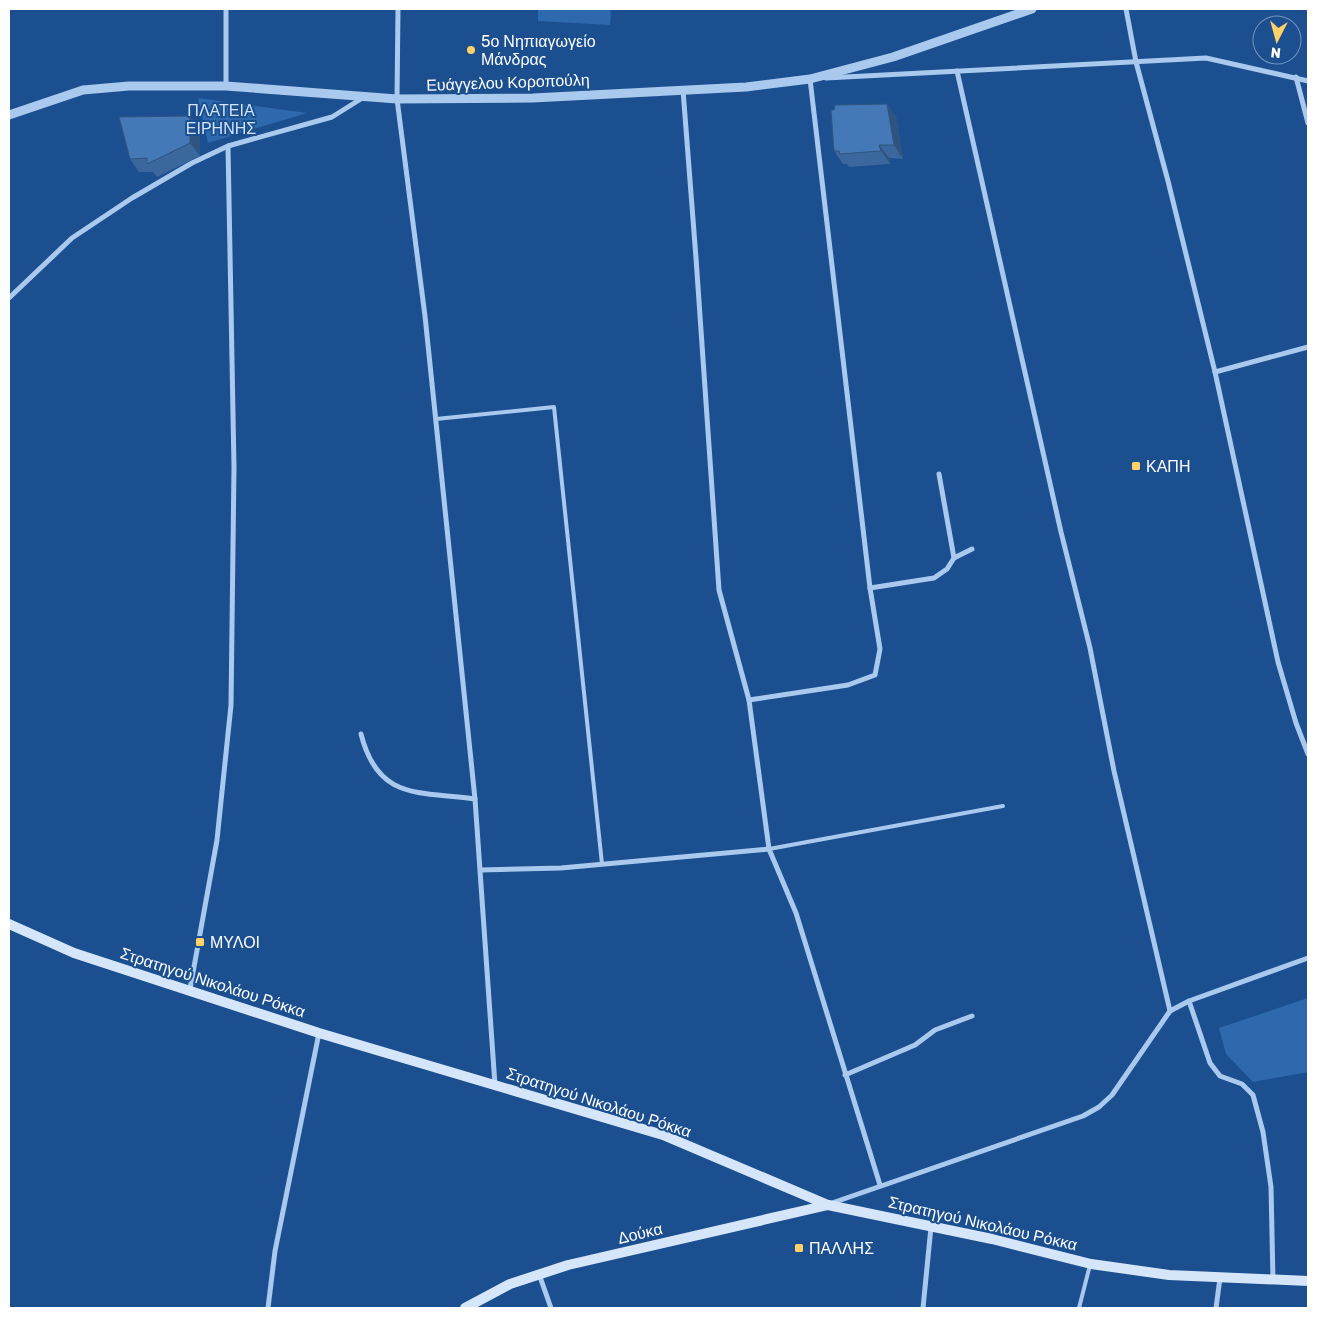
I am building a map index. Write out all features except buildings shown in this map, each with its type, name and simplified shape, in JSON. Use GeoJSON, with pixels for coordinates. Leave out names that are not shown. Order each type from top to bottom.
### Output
{"type":"FeatureCollection","features":[{"type":"Feature","properties":{"kind":"main road","name":"Στρατηγού Νικολάου Ρόκκα"},"geometry":{"type":"LineString","coordinates":[[9,924],[74,952],[320,1033],[663,1135],[828,1205],[931,1226],[1091,1264],[1169,1275],[1273,1281],[1308,1281]]}},
{"type":"Feature","properties":{"kind":"main road","name":"Δούκα"},"geometry":{"type":"LineString","coordinates":[[465,1308],[510,1284],[539,1273],[828,1205]]}},
{"type":"Feature","properties":{"kind":"street"},"geometry":{"type":"LineString","coordinates":[[226,9],[226,86]]}},
{"type":"Feature","properties":{"kind":"street"},"geometry":{"type":"LineString","coordinates":[[398,9],[397,100],[436,419],[475,799],[495,1085]]}},
{"type":"Feature","properties":{"kind":"street","name":"Ευάγγελου Κοροπούλη"},"geometry":{"type":"LineString","coordinates":[[9,115],[83,90],[129,86],[226,86],[397,100],[533,98],[746,87],[810,79],[893,58],[1032,9]]}},
{"type":"Feature","properties":{"kind":"street"},"geometry":{"type":"LineString","coordinates":[[1126,9],[1136,62],[1168,180],[1215,372],[1278,662],[1296,723],[1308,754]]}},
{"type":"Feature","properties":{"kind":"street"},"geometry":{"type":"LineString","coordinates":[[749,700],[848,685],[875,674],[880,649],[870,588],[810,79],[1206,58],[1308,81]]}},
{"type":"Feature","properties":{"kind":"street"},"geometry":{"type":"LineString","coordinates":[[957,71],[1061,532],[1090,648],[1114,771],[1170,1010]]}},
{"type":"Feature","properties":{"kind":"street"},"geometry":{"type":"LineString","coordinates":[[1296,77],[1308,123]]}},
{"type":"Feature","properties":{"kind":"street"},"geometry":{"type":"LineString","coordinates":[[683,90],[718,590],[749,700],[769,848],[796,914],[844,1075],[880,1185]]}},
{"type":"Feature","properties":{"kind":"street"},"geometry":{"type":"LineString","coordinates":[[9,298],[72,238],[132,198],[228,146],[332,117],[364,97]]}},
{"type":"Feature","properties":{"kind":"street"},"geometry":{"type":"LineString","coordinates":[[190,989],[217,840],[231,706],[234,468],[228,146]]}},
{"type":"Feature","properties":{"kind":"street"},"geometry":{"type":"LineString","coordinates":[[1215,372],[1308,347]]}},
{"type":"Feature","properties":{"kind":"street"},"geometry":{"type":"LineString","coordinates":[[939,474],[954,558]]}},
{"type":"Feature","properties":{"kind":"street"},"geometry":{"type":"LineString","coordinates":[[870,588],[934,578],[947,570],[954,558],[972,549]]}},
{"type":"Feature","properties":{"kind":"street"},"geometry":{"type":"LineString","coordinates":[[361,734],[366,752],[377,772],[390,782],[407,791],[475,799]]}},
{"type":"Feature","properties":{"kind":"street"},"geometry":{"type":"LineString","coordinates":[[481,870],[561,868],[769,848]]}},
{"type":"Feature","properties":{"kind":"street"},"geometry":{"type":"LineString","coordinates":[[828,1205],[880,1185],[1084,1116],[1099,1107],[1112,1095],[1170,1010],[1188,1001],[1308,958]]}},
{"type":"Feature","properties":{"kind":"street"},"geometry":{"type":"LineString","coordinates":[[1188,1001],[1210,1063],[1220,1076],[1242,1084],[1253,1095],[1263,1132],[1271,1187],[1273,1281]]}},
{"type":"Feature","properties":{"kind":"street"},"geometry":{"type":"LineString","coordinates":[[844,1075],[915,1045],[935,1030],[972,1016]]}},
{"type":"Feature","properties":{"kind":"street"},"geometry":{"type":"LineString","coordinates":[[268,1308],[275,1251],[320,1033]]}},
{"type":"Feature","properties":{"kind":"street"},"geometry":{"type":"LineString","coordinates":[[923,1308],[931,1226]]}},
{"type":"Feature","properties":{"kind":"street"},"geometry":{"type":"LineString","coordinates":[[539,1273],[552,1308]]}},
{"type":"Feature","properties":{"kind":"street"},"geometry":{"type":"LineString","coordinates":[[1216,1308],[1220,1278]]}},
{"type":"Feature","properties":{"kind":"lane"},"geometry":{"type":"LineString","coordinates":[[436,419],[554,407],[602,864]]}},
{"type":"Feature","properties":{"kind":"lane"},"geometry":{"type":"LineString","coordinates":[[769,848],[1003,806]]}},
{"type":"Feature","properties":{"kind":"lane"},"geometry":{"type":"LineString","coordinates":[[1078,1308],[1091,1264]]}},
{"type":"Feature","properties":{"kind":"green space"},"geometry":{"type":"Polygon","coordinates":[[[538,9],[611,9],[610,25],[538,21],[538,9]]]}},
{"type":"Feature","properties":{"kind":"green space","name":"ΠΛΑΤΕΙΑ ΕΙΡΗΝΗΣ"},"geometry":{"type":"Polygon","coordinates":[[[198,98],[307,113],[208,143],[198,98]]]}},
{"type":"Feature","properties":{"kind":"green space"},"geometry":{"type":"Polygon","coordinates":[[[1308,998],[1308,1072],[1253,1082],[1226,1054],[1219,1028],[1308,998]]]}},
{"type":"Feature","properties":{"kind":"place","name":"5ο Νηπιαγωγείο Μάνδρας"},"geometry":{"type":"Point","coordinates":[471,50]}},
{"type":"Feature","properties":{"kind":"place","name":"ΚΑΠΗ"},"geometry":{"type":"Point","coordinates":[1136,466]}},
{"type":"Feature","properties":{"kind":"place","name":"ΜΥΛΟΙ"},"geometry":{"type":"Point","coordinates":[200,942]}},
{"type":"Feature","properties":{"kind":"place","name":"ΠΑΛΛΗΣ"},"geometry":{"type":"Point","coordinates":[799,1248]}}]}
